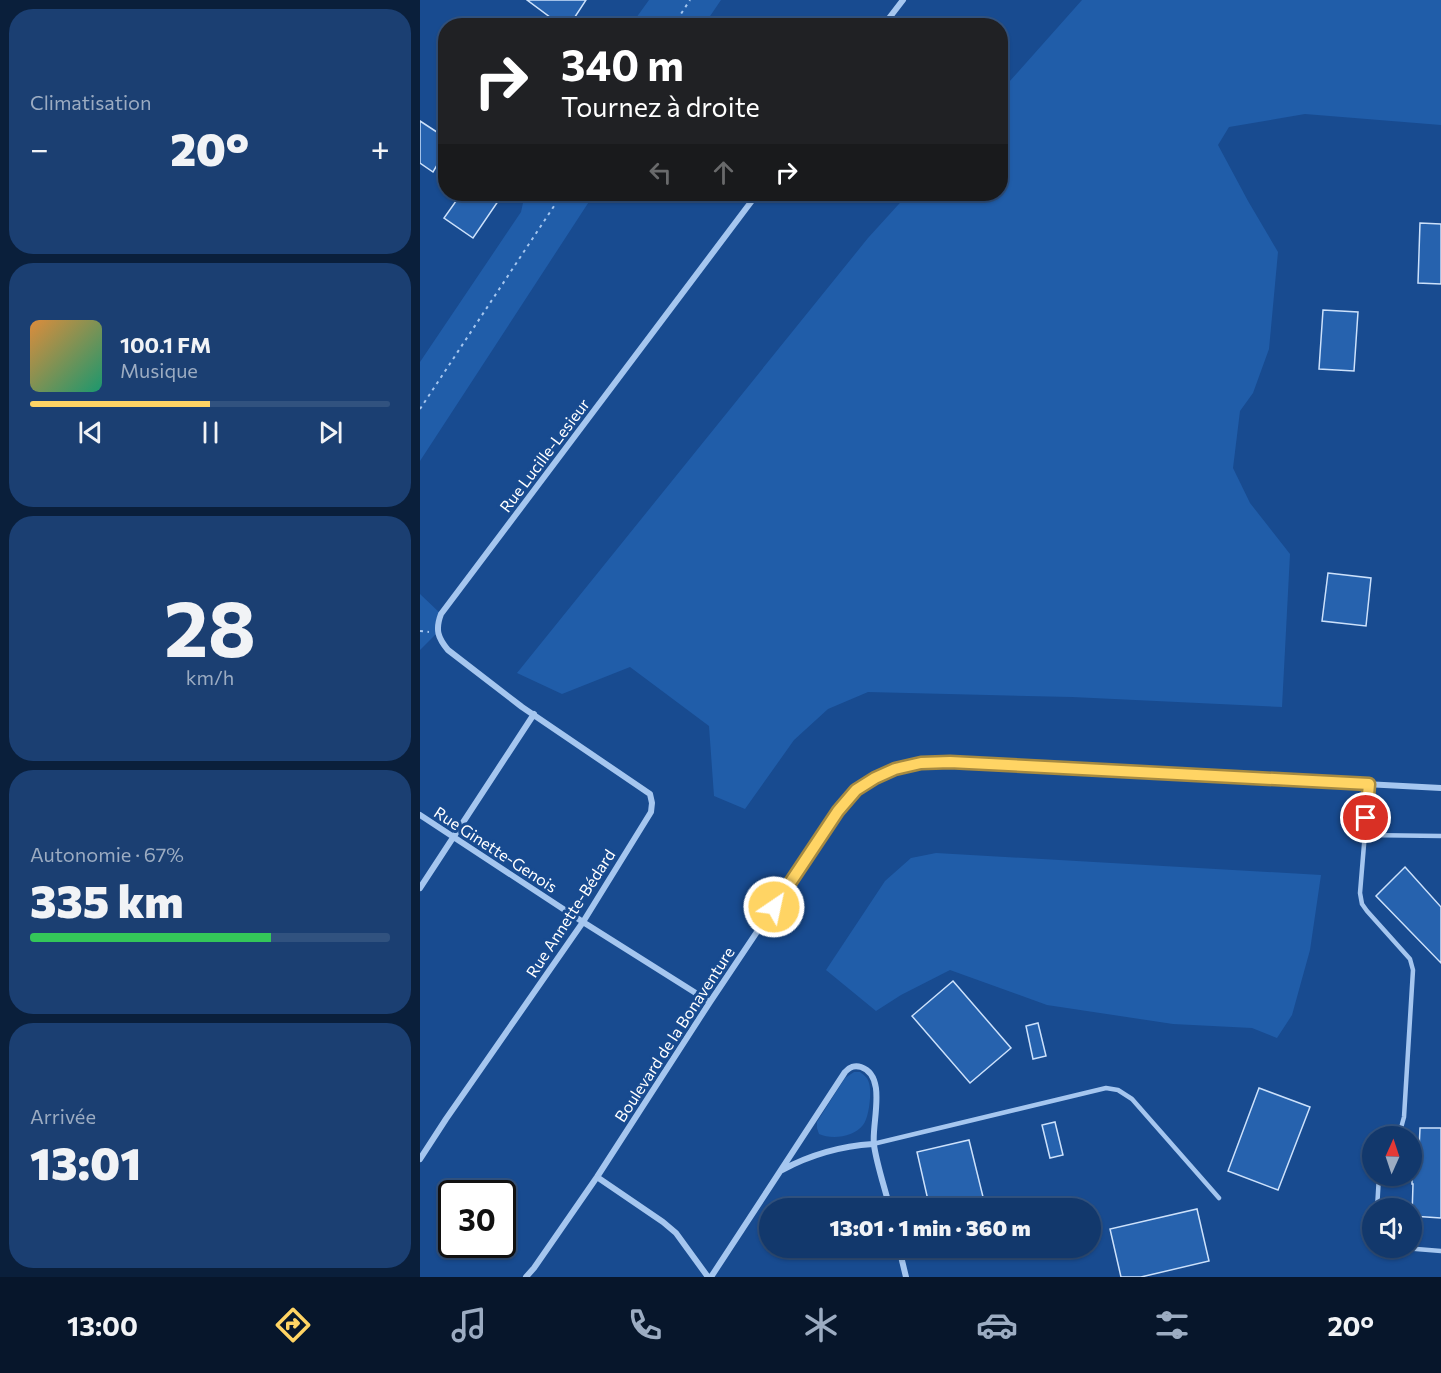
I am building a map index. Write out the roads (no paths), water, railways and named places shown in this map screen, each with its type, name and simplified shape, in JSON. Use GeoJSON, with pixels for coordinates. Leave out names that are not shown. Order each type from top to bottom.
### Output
{"type":"FeatureCollection","features":[{"type":"Feature","properties":{"kind":"street"},"geometry":{"type":"LineString","coordinates":[[890,18],[903,0]]}},
{"type":"Feature","properties":{"kind":"street","name":"Rue Lucille-Lesieur"},"geometry":{"type":"LineString","coordinates":[[534,714],[522,708],[448,650],[440,641],[438,632],[441,614],[752,201]]}},
{"type":"Feature","properties":{"kind":"street"},"geometry":{"type":"LineString","coordinates":[[420,888],[534,714]]}},
{"type":"Feature","properties":{"kind":"street","name":"Rue Annette-Bédard"},"geometry":{"type":"LineString","coordinates":[[420,1159],[583,922],[651,812],[650,794],[534,714]]}},
{"type":"Feature","properties":{"kind":"street","name":"Boulevard de la Bonaventure"},"geometry":{"type":"LineString","coordinates":[[526,1277],[597,1177],[710,1002],[838,811],[856,790],[875,778],[895,769],[921,763],[950,762],[1441,788]]}},
{"type":"Feature","properties":{"kind":"street","name":"Rue Ginette-Genois"},"geometry":{"type":"LineString","coordinates":[[420,815],[710,1002]]}},
{"type":"Feature","properties":{"kind":"street"},"geometry":{"type":"LineString","coordinates":[[597,1177],[676,1233],[710,1277],[844,1072],[858,1065],[867,1069],[873,1076],[877,1100],[873,1144],[887,1198]]}},
{"type":"Feature","properties":{"kind":"street"},"geometry":{"type":"LineString","coordinates":[[782,1170],[800,1160],[824,1152],[873,1144]]}},
{"type":"Feature","properties":{"kind":"street"},"geometry":{"type":"LineString","coordinates":[[901,1258],[906,1277]]}},
{"type":"Feature","properties":{"kind":"lane"},"geometry":{"type":"LineString","coordinates":[[1369,784],[1360,893],[1362,904],[1410,959],[1413,970],[1402,1126]]}},
{"type":"Feature","properties":{"kind":"lane"},"geometry":{"type":"LineString","coordinates":[[1364,835],[1441,836]]}},
{"type":"Feature","properties":{"kind":"lane"},"geometry":{"type":"LineString","coordinates":[[873,1144],[1106,1088],[1118,1090],[1132,1099],[1219,1198]]}},
{"type":"Feature","properties":{"kind":"lane"},"geometry":{"type":"LineString","coordinates":[[1422,1249],[1441,1251]]}}]}
